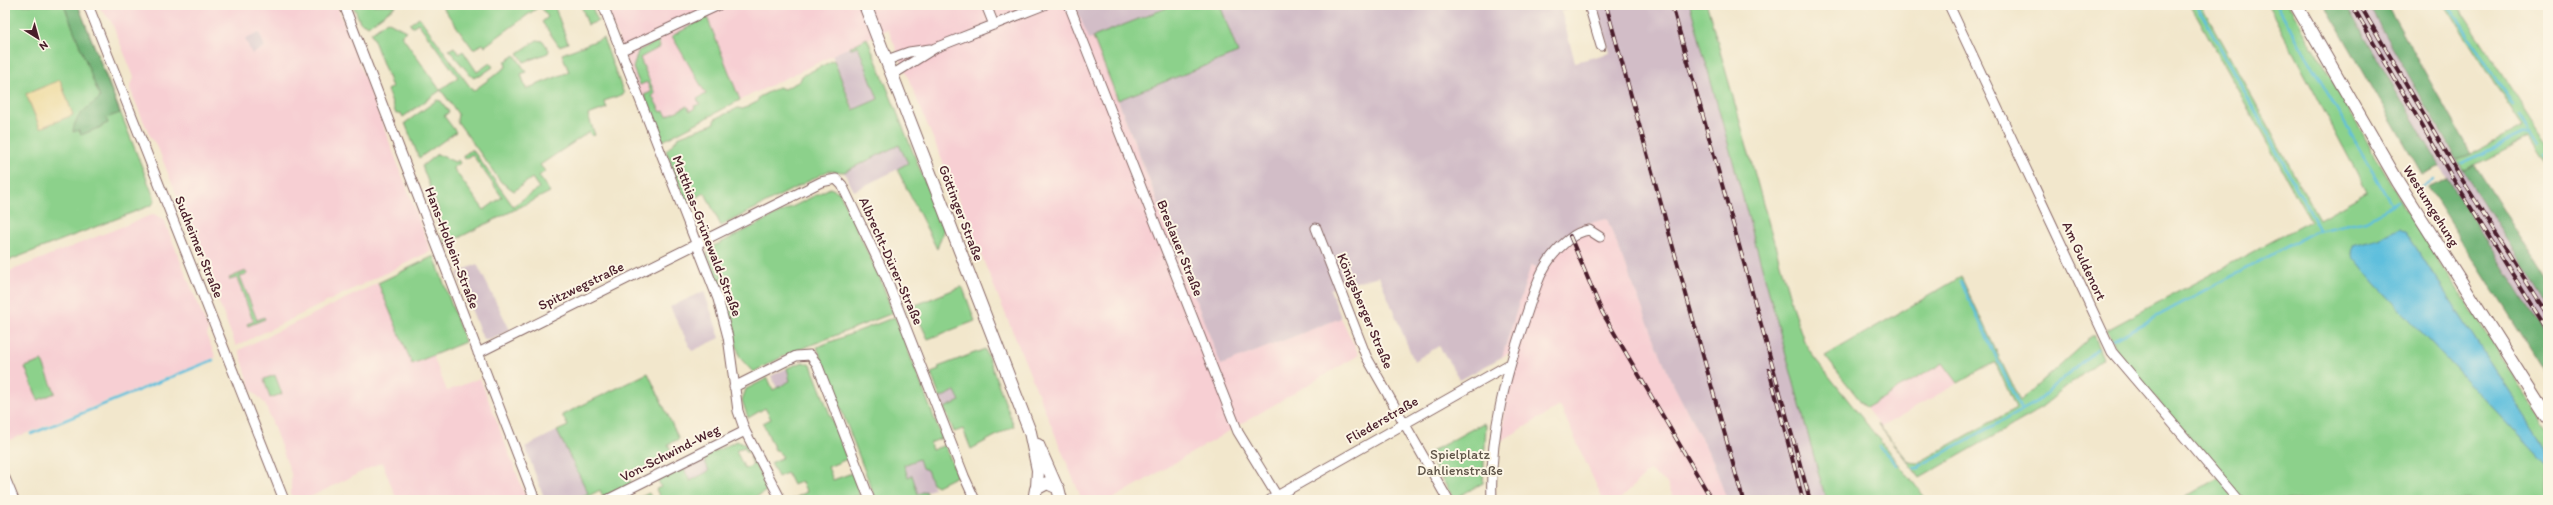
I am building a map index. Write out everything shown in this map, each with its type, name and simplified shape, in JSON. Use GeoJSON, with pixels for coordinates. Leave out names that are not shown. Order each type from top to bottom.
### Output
{"type":"FeatureCollection","features":[{"type":"Feature","properties":{"kind":"main road","name":"Göttinger Straße"},"geometry":{"type":"LineString","coordinates":[[865,5],[1030,432],[1038,470],[1033,495]]}},
{"type":"Feature","properties":{"kind":"main road","name":"Westumgehung"},"geometry":{"type":"LineString","coordinates":[[2296,5],[2398,182],[2548,419]]}},
{"type":"Feature","properties":{"kind":"main road","name":"Göttinger Straße"},"geometry":{"type":"LineString","coordinates":[[1030,432],[1041,450],[1060,492],[1061,500]]}},
{"type":"Feature","properties":{"kind":"main road","name":"Göttinger Straße"},"geometry":{"type":"LineString","coordinates":[[1033,495],[1046,483],[1056,486]]}},
{"type":"Feature","properties":{"kind":"street","name":"Sudheimer Straße"},"geometry":{"type":"LineString","coordinates":[[88,5],[284,500]]}},
{"type":"Feature","properties":{"kind":"street","name":"Hans-Holbein-Straße"},"geometry":{"type":"LineString","coordinates":[[344,5],[535,500]]}},
{"type":"Feature","properties":{"kind":"street","name":"Matthias-Grünewald-Straße"},"geometry":{"type":"LineString","coordinates":[[603,5],[725,322],[738,411],[745,431],[781,500]]}},
{"type":"Feature","properties":{"kind":"street"},"geometry":{"type":"LineString","coordinates":[[620,51],[719,5]]}},
{"type":"Feature","properties":{"kind":"street"},"geometry":{"type":"LineString","coordinates":[[986,5],[994,25]]}},
{"type":"Feature","properties":{"kind":"street"},"geometry":{"type":"LineString","coordinates":[[892,75],[935,48],[1044,5]]}},
{"type":"Feature","properties":{"kind":"street","name":"Breslauer Straße"},"geometry":{"type":"LineString","coordinates":[[1069,5],[1238,432],[1274,498]]}},
{"type":"Feature","properties":{"kind":"street"},"geometry":{"type":"LineString","coordinates":[[1589,5],[1601,46]]}},
{"type":"Feature","properties":{"kind":"street","name":"Am Guldenort"},"geometry":{"type":"LineString","coordinates":[[1949,5],[2112,352],[2238,500]]}},
{"type":"Feature","properties":{"kind":"street"},"geometry":{"type":"LineString","coordinates":[[887,60],[909,52],[935,48]]}},
{"type":"Feature","properties":{"kind":"street","name":"Albrecht-Dürer-Straße"},"geometry":{"type":"LineString","coordinates":[[696,245],[825,180],[833,178],[839,181],[886,277],[964,476],[975,500]]}},
{"type":"Feature","properties":{"kind":"street","name":"Königsberger Straße"},"geometry":{"type":"LineString","coordinates":[[1316,228],[1366,356],[1448,500]]}},
{"type":"Feature","properties":{"kind":"street"},"geometry":{"type":"LineString","coordinates":[[1492,500],[1497,426],[1508,365],[1540,274],[1548,259],[1579,232],[1589,230],[1600,236]]}},
{"type":"Feature","properties":{"kind":"street","name":"Spitzwegstraße"},"geometry":{"type":"LineString","coordinates":[[478,353],[696,245]]}},
{"type":"Feature","properties":{"kind":"street"},"geometry":{"type":"LineString","coordinates":[[734,387],[796,356],[810,355],[817,364],[870,500]]}},
{"type":"Feature","properties":{"kind":"street","name":"Fliederstraße"},"geometry":{"type":"LineString","coordinates":[[1274,498],[1508,365]]}},
{"type":"Feature","properties":{"kind":"street","name":"Von-Schwind-Weg"},"geometry":{"type":"LineString","coordinates":[[607,500],[745,431]]}},
{"type":"Feature","properties":{"kind":"street"},"geometry":{"type":"LineString","coordinates":[[5,478],[14,500]]}},
{"type":"Feature","properties":{"kind":"shaded area"},"geometry":{"type":"Polygon","coordinates":[[[97,5],[337,5],[431,251],[236,346],[158,148],[149,134],[130,89],[134,77],[111,21],[97,5]]]}},
{"type":"Feature","properties":{"kind":"shaded area"},"geometry":{"type":"Polygon","coordinates":[[[605,5],[1004,5],[1008,9],[1018,5],[1075,5],[1089,38],[1093,37],[1221,365],[1341,318],[1359,355],[1111,500],[1082,500],[888,29],[740,100],[663,141],[657,139],[605,5]]]}},
{"type":"Feature","properties":{"kind":"shaded area"},"geometry":{"type":"Polygon","coordinates":[[[1075,5],[1174,5],[1089,39],[1075,5]]]}},
{"type":"Feature","properties":{"kind":"shaded area"},"geometry":{"type":"Polygon","coordinates":[[[1220,5],[1580,5],[1561,11],[1575,62],[1610,53],[1595,5],[1690,5],[1826,500],[1727,500],[1713,461],[1670,378],[1607,219],[1580,225],[1548,252],[1539,268],[1531,265],[1502,357],[1460,380],[1439,346],[1414,361],[1379,276],[1330,289],[1341,318],[1221,365],[1118,100],[1238,53],[1220,5]]]}},
{"type":"Feature","properties":{"kind":"shaded area"},"geometry":{"type":"Polygon","coordinates":[[[2346,5],[2368,5],[2463,171],[2548,305],[2548,339],[2447,178],[2346,5]]]}},
{"type":"Feature","properties":{"kind":"shaded area"},"geometry":{"type":"Polygon","coordinates":[[[259,33],[265,47],[252,54],[245,39],[259,33]]]}},
{"type":"Feature","properties":{"kind":"shaded area"},"geometry":{"type":"Polygon","coordinates":[[[858,46],[878,99],[854,110],[832,55],[850,47],[850,49],[858,46]]]}},
{"type":"Feature","properties":{"kind":"shaded area"},"geometry":{"type":"Polygon","coordinates":[[[899,144],[908,164],[854,191],[844,172],[899,144]]]}},
{"type":"Feature","properties":{"kind":"shaded area"},"geometry":{"type":"Polygon","coordinates":[[[154,214],[164,220],[208,329],[207,337],[216,357],[5,442],[5,273],[154,214]]]}},
{"type":"Feature","properties":{"kind":"shaded area"},"geometry":{"type":"Polygon","coordinates":[[[1607,219],[1670,378],[1713,461],[1727,500],[1675,500],[1666,482],[1649,471],[1619,500],[1603,500],[1560,406],[1501,441],[1511,352],[1502,357],[1531,265],[1539,268],[1548,252],[1580,225],[1607,219]]]}},
{"type":"Feature","properties":{"kind":"shaded area"},"geometry":{"type":"Polygon","coordinates":[[[434,256],[465,342],[433,356],[447,391],[480,378],[527,500],[397,500],[382,462],[304,500],[294,500],[291,494],[291,473],[265,404],[251,389],[239,350],[434,256]]]}},
{"type":"Feature","properties":{"kind":"shaded area"},"geometry":{"type":"Polygon","coordinates":[[[477,264],[510,330],[489,340],[483,339],[457,273],[477,264]]]}},
{"type":"Feature","properties":{"kind":"shaded area"},"geometry":{"type":"Polygon","coordinates":[[[704,291],[720,338],[692,351],[670,307],[704,291]]]}},
{"type":"Feature","properties":{"kind":"shaded area"},"geometry":{"type":"Polygon","coordinates":[[[1944,363],[1958,383],[1881,427],[1866,408],[1944,363]]]}},
{"type":"Feature","properties":{"kind":"shaded area"},"geometry":{"type":"Polygon","coordinates":[[[787,368],[790,381],[777,388],[771,376],[787,368]]]}},
{"type":"Feature","properties":{"kind":"shaded area"},"geometry":{"type":"Polygon","coordinates":[[[955,391],[960,401],[944,408],[940,398],[955,391]]]}},
{"type":"Feature","properties":{"kind":"shaded area"},"geometry":{"type":"Polygon","coordinates":[[[557,431],[588,493],[575,500],[565,500],[562,495],[553,500],[545,500],[525,447],[557,431]]]}},
{"type":"Feature","properties":{"kind":"shaded area"},"geometry":{"type":"Polygon","coordinates":[[[703,457],[709,471],[689,481],[683,468],[703,457]]]}},
{"type":"Feature","properties":{"kind":"shaded area"},"geometry":{"type":"Polygon","coordinates":[[[919,459],[927,470],[934,489],[918,494],[912,476],[908,477],[904,465],[919,459]]]}},
{"type":"Feature","properties":{"kind":"green space"},"geometry":{"type":"Polygon","coordinates":[[[5,5],[78,5],[155,200],[152,205],[5,262],[5,5]]]}},
{"type":"Feature","properties":{"kind":"green space"},"geometry":{"type":"Polygon","coordinates":[[[64,5],[78,5],[120,113],[106,118],[108,123],[101,127],[81,135],[79,130],[73,132],[76,121],[82,112],[100,98],[64,5]]]}},
{"type":"Feature","properties":{"kind":"green space"},"geometry":{"type":"Polygon","coordinates":[[[353,5],[397,5],[368,26],[360,22],[353,5]]]}},
{"type":"Feature","properties":{"kind":"green space"},"geometry":{"type":"Polygon","coordinates":[[[441,5],[554,5],[568,43],[559,46],[542,22],[548,17],[540,6],[485,46],[483,44],[473,49],[441,5]]]}},
{"type":"Feature","properties":{"kind":"green space"},"geometry":{"type":"Polygon","coordinates":[[[581,5],[591,5],[598,21],[588,25],[581,5]]]}},
{"type":"Feature","properties":{"kind":"green space"},"geometry":{"type":"Polygon","coordinates":[[[1174,5],[1220,5],[1238,53],[1118,100],[1093,37],[1174,5]]]}},
{"type":"Feature","properties":{"kind":"green space"},"geometry":{"type":"Polygon","coordinates":[[[1690,5],[1707,5],[1793,309],[1804,341],[1813,356],[1927,500],[1826,500],[1690,5]]]}},
{"type":"Feature","properties":{"kind":"green space"},"geometry":{"type":"Polygon","coordinates":[[[2191,5],[2201,5],[2319,219],[2367,192],[2268,5],[2289,5],[2405,208],[2548,430],[2548,500],[2180,500],[2223,475],[2121,359],[2107,330],[2310,221],[2191,5]]]}},
{"type":"Feature","properties":{"kind":"green space"},"geometry":{"type":"Polygon","coordinates":[[[2325,5],[2346,5],[2440,166],[2422,174],[2325,5]]]}},
{"type":"Feature","properties":{"kind":"green space"},"geometry":{"type":"Polygon","coordinates":[[[2368,5],[2387,5],[2471,154],[2457,159],[2368,5]]]}},
{"type":"Feature","properties":{"kind":"green space"},"geometry":{"type":"Polygon","coordinates":[[[2445,5],[2458,5],[2548,145],[2548,166],[2530,137],[2463,171],[2457,159],[2471,154],[2523,127],[2445,5]]]}},
{"type":"Feature","properties":{"kind":"green space"},"geometry":{"type":"Polygon","coordinates":[[[419,17],[473,91],[506,67],[505,62],[515,55],[526,72],[521,74],[526,89],[569,72],[562,54],[603,38],[624,94],[604,101],[607,108],[588,115],[595,135],[592,136],[589,132],[540,165],[545,171],[539,176],[550,192],[446,244],[436,219],[441,216],[422,166],[437,154],[455,162],[458,160],[460,163],[453,168],[484,210],[502,197],[472,154],[465,159],[463,156],[472,149],[513,206],[539,188],[532,178],[514,191],[501,182],[457,121],[458,114],[441,90],[403,117],[401,113],[396,114],[387,90],[392,87],[371,33],[387,21],[406,31],[401,35],[440,90],[458,77],[418,23],[412,27],[410,24],[419,17]]]}},
{"type":"Feature","properties":{"kind":"green space"},"geometry":{"type":"Polygon","coordinates":[[[707,17],[740,100],[663,141],[644,95],[651,92],[647,82],[640,85],[633,68],[638,51],[658,41],[660,47],[640,58],[655,94],[652,96],[661,112],[664,111],[667,116],[687,106],[690,111],[695,108],[694,106],[700,104],[697,99],[706,94],[672,36],[707,17]]]}},
{"type":"Feature","properties":{"kind":"green space"},"geometry":{"type":"Polygon","coordinates":[[[867,38],[944,229],[937,249],[897,169],[908,163],[899,145],[844,172],[828,171],[721,226],[705,193],[686,202],[666,151],[680,136],[713,124],[715,119],[738,108],[743,109],[757,102],[759,97],[779,87],[784,89],[800,81],[802,76],[834,60],[853,110],[878,99],[858,46],[850,49],[850,47],[867,38]]]}},
{"type":"Feature","properties":{"kind":"green space"},"geometry":{"type":"Polygon","coordinates":[[[537,40],[543,41],[549,50],[548,53],[524,62],[518,53],[537,40]]]}},
{"type":"Feature","properties":{"kind":"green space"},"geometry":{"type":"Polygon","coordinates":[[[454,47],[459,54],[463,51],[477,72],[490,63],[493,67],[480,76],[472,77],[449,50],[454,47]]]}},
{"type":"Feature","properties":{"kind":"green space"},"geometry":{"type":"Polygon","coordinates":[[[437,100],[441,101],[449,112],[444,116],[456,132],[419,158],[405,123],[437,100]]]}},
{"type":"Feature","properties":{"kind":"green space"},"geometry":{"type":"Polygon","coordinates":[[[2475,165],[2548,282],[2548,305],[2463,171],[2475,165]]]}},
{"type":"Feature","properties":{"kind":"green space"},"geometry":{"type":"Polygon","coordinates":[[[2447,178],[2548,339],[2548,376],[2428,187],[2447,178]]]}},
{"type":"Feature","properties":{"kind":"green space"},"geometry":{"type":"Polygon","coordinates":[[[830,188],[839,192],[880,278],[893,313],[788,354],[753,372],[740,358],[725,302],[707,256],[710,248],[830,188]]]}},
{"type":"Feature","properties":{"kind":"green space"},"geometry":{"type":"Polygon","coordinates":[[[434,256],[465,342],[412,364],[378,283],[434,256]]]}},
{"type":"Feature","properties":{"kind":"green space"},"geometry":{"type":"Polygon","coordinates":[[[246,271],[247,274],[240,276],[257,320],[264,317],[265,319],[248,326],[247,324],[254,321],[237,278],[230,280],[229,278],[246,271]]]}},
{"type":"Feature","properties":{"kind":"green space"},"geometry":{"type":"Polygon","coordinates":[[[1961,277],[2020,401],[2093,335],[2103,358],[2034,413],[1920,478],[1878,424],[1909,462],[1918,463],[2016,408],[1995,362],[1958,383],[1943,363],[1866,408],[1825,356],[1961,277]]]}},
{"type":"Feature","properties":{"kind":"green space"},"geometry":{"type":"Polygon","coordinates":[[[960,287],[963,288],[975,321],[928,339],[915,312],[908,314],[906,309],[960,287]]]}},
{"type":"Feature","properties":{"kind":"green space"},"geometry":{"type":"Polygon","coordinates":[[[895,317],[942,438],[930,443],[932,450],[945,445],[957,476],[937,486],[932,483],[927,470],[922,468],[919,459],[904,465],[908,477],[912,475],[918,494],[926,491],[928,496],[920,500],[876,500],[817,347],[895,317]]]}},
{"type":"Feature","properties":{"kind":"green space"},"geometry":{"type":"Polygon","coordinates":[[[985,349],[1014,426],[971,449],[963,429],[954,432],[944,408],[960,401],[955,391],[940,398],[931,373],[939,370],[938,367],[985,349]]]}},
{"type":"Feature","properties":{"kind":"green space"},"geometry":{"type":"Polygon","coordinates":[[[42,361],[55,393],[38,400],[25,367],[42,361]]]}},
{"type":"Feature","properties":{"kind":"green space"},"geometry":{"type":"Polygon","coordinates":[[[803,362],[811,365],[847,459],[828,467],[833,480],[852,473],[860,495],[847,500],[791,500],[807,492],[801,481],[793,485],[787,473],[778,477],[771,463],[783,457],[777,450],[775,450],[763,423],[771,419],[765,408],[748,418],[742,400],[746,389],[768,378],[773,390],[790,381],[787,368],[803,362]]]}},
{"type":"Feature","properties":{"kind":"green space"},"geometry":{"type":"Polygon","coordinates":[[[648,373],[679,439],[668,444],[673,455],[628,476],[631,483],[603,497],[600,490],[581,500],[575,500],[588,493],[557,431],[568,426],[562,415],[648,373]]]}},
{"type":"Feature","properties":{"kind":"green space"},"geometry":{"type":"Polygon","coordinates":[[[275,375],[282,394],[270,398],[264,379],[275,375]]]}},
{"type":"Feature","properties":{"kind":"green space","name":"Spielplatz Dahlienstraße"},"geometry":{"type":"Polygon","coordinates":[[[1483,423],[1486,425],[1483,483],[1454,499],[1427,454],[1483,423]]]}},
{"type":"Feature","properties":{"kind":"green space"},"geometry":{"type":"Polygon","coordinates":[[[737,441],[745,444],[749,452],[747,453],[744,447],[736,451],[745,469],[753,465],[751,456],[768,490],[751,500],[635,500],[649,493],[652,499],[659,496],[656,489],[661,487],[658,480],[683,467],[690,481],[709,471],[703,457],[737,441]]]}},
{"type":"Feature","properties":{"kind":"sand"},"geometry":{"type":"Polygon","coordinates":[[[60,80],[73,115],[40,128],[26,94],[60,80]]]}},
{"type":"Feature","properties":{"kind":"water"},"geometry":{"type":"Polygon","coordinates":[[[2399,228],[2406,232],[2548,452],[2548,466],[2375,283],[2352,255],[2353,246],[2379,239],[2399,228]]]}},
{"type":"Feature","properties":{"kind":"waterway"},"geometry":{"type":"LineString","coordinates":[[2197,5],[2320,231]]}},
{"type":"Feature","properties":{"kind":"waterway"},"geometry":{"type":"LineString","coordinates":[[2277,5],[2391,204]]}},
{"type":"Feature","properties":{"kind":"waterway"},"geometry":{"type":"LineString","coordinates":[[2449,5],[2513,105]]}},
{"type":"Feature","properties":{"kind":"waterway"},"geometry":{"type":"LineString","coordinates":[[2520,115],[2531,133]]}},
{"type":"Feature","properties":{"kind":"waterway"},"geometry":{"type":"LineString","coordinates":[[2462,163],[2524,134],[2531,133],[2539,144]]}},
{"type":"Feature","properties":{"kind":"waterway"},"geometry":{"type":"LineString","coordinates":[[2419,189],[2433,179]]}},
{"type":"Feature","properties":{"kind":"waterway"},"geometry":{"type":"LineString","coordinates":[[2113,340],[2314,232],[2366,220],[2398,201]]}},
{"type":"Feature","properties":{"kind":"waterway"},"geometry":{"type":"LineString","coordinates":[[1961,282],[2021,410]]}},
{"type":"Feature","properties":{"kind":"waterway"},"geometry":{"type":"LineString","coordinates":[[1914,468],[1919,468],[1921,465],[2035,403],[2097,349]]}},
{"type":"Feature","properties":{"kind":"waterway"},"geometry":{"type":"LineString","coordinates":[[31,434],[213,360]]}},
{"type":"Feature","properties":{"kind":"waterway"},"geometry":{"type":"LineString","coordinates":[[1880,447],[1897,465]]}},
{"type":"Feature","properties":{"kind":"railway"},"geometry":{"type":"LineString","coordinates":[[1606,5],[1743,500]]}},
{"type":"Feature","properties":{"kind":"railway"},"geometry":{"type":"LineString","coordinates":[[1672,5],[1810,500]]}},
{"type":"Feature","properties":{"kind":"railway"},"geometry":{"type":"LineString","coordinates":[[2352,5],[2456,184],[2548,331]]}},
{"type":"Feature","properties":{"kind":"railway"},"geometry":{"type":"LineString","coordinates":[[2360,5],[2463,181],[2548,316]]}},
{"type":"Feature","properties":{"kind":"railway"},"geometry":{"type":"LineString","coordinates":[[1570,236],[1602,312],[1712,500]]}},
{"type":"Feature","properties":{"kind":"railway"},"geometry":{"type":"LineString","coordinates":[[1769,370],[1803,500]]}}]}
